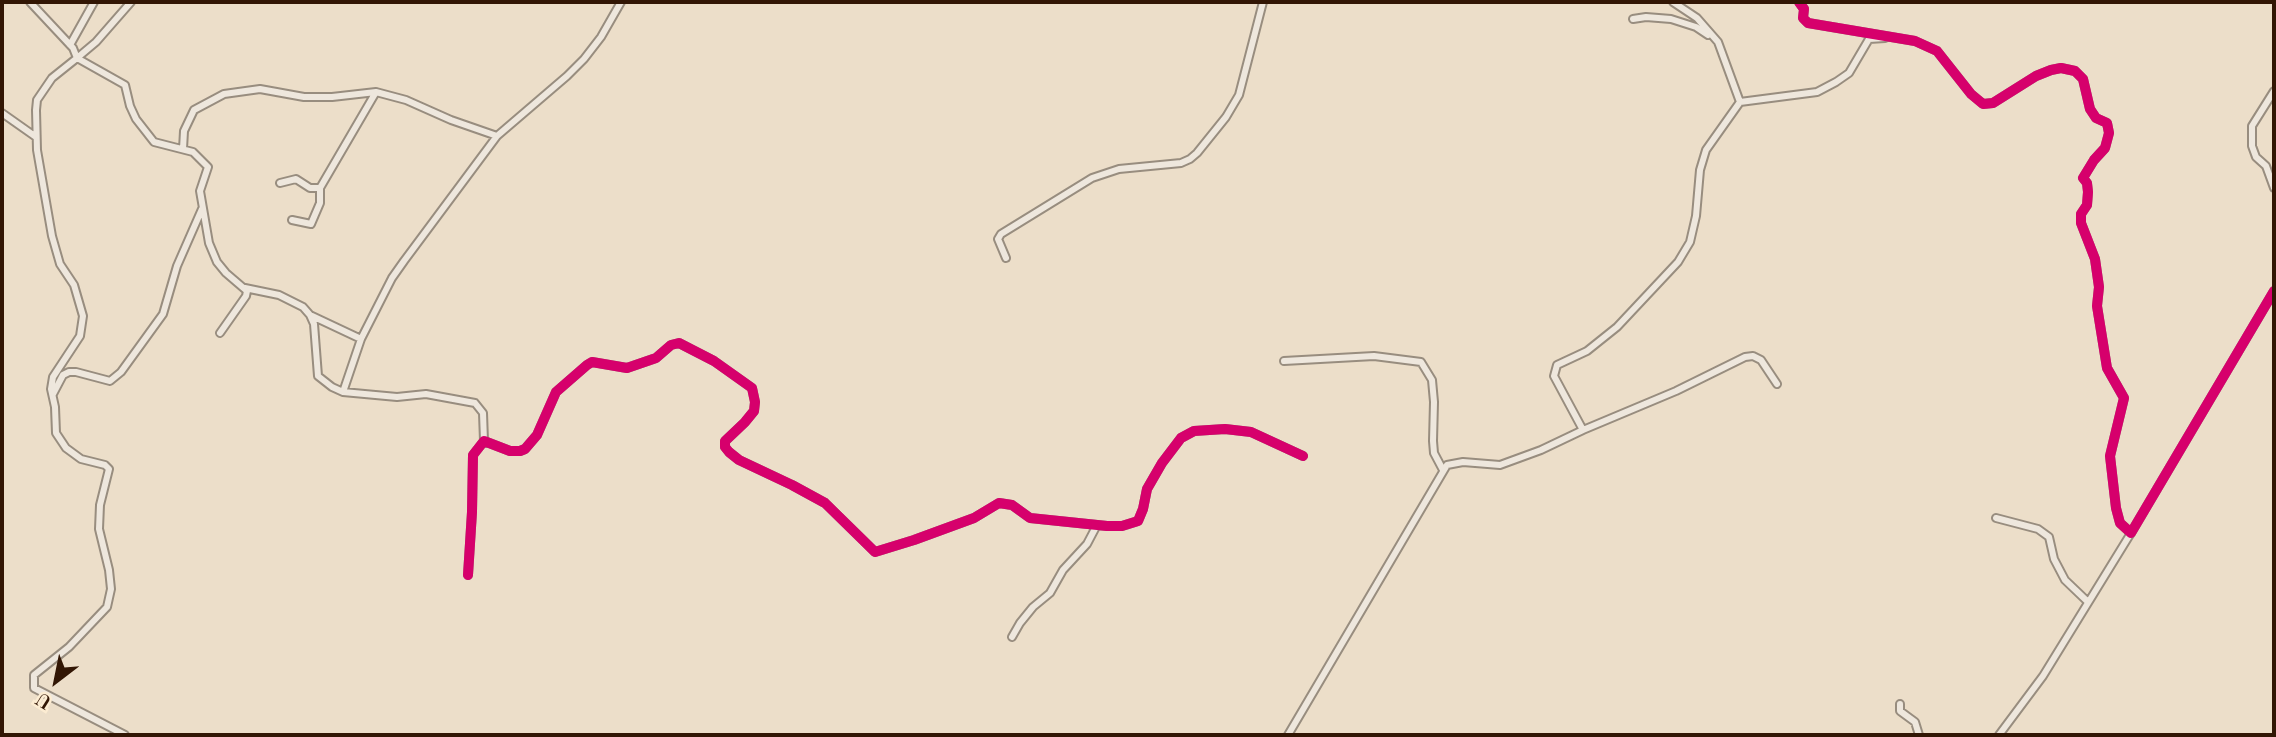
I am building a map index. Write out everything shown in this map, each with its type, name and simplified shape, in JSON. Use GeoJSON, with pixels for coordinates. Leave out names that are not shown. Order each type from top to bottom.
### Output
{"type":"FeatureCollection","features":[{"type":"Feature","properties":{"kind":"street"},"geometry":{"type":"LineString","coordinates":[[30,2],[70,45],[77,58],[125,85],[136,119],[154,142],[183,149],[198,156],[208,167],[200,191],[209,243],[217,262],[234,282],[245,288],[279,295],[303,307],[314,324],[318,376],[343,392],[397,397],[426,394],[475,403],[483,413],[484,441],[473,455],[468,575]]}},
{"type":"Feature","properties":{"kind":"street"},"geometry":{"type":"LineString","coordinates":[[70,45],[94,2]]}},
{"type":"Feature","properties":{"kind":"street"},"geometry":{"type":"LineString","coordinates":[[54,403],[52,380],[80,336],[83,316],[74,285],[60,264],[52,236],[36,137],[37,100],[52,78],[96,42],[131,2]]}},
{"type":"Feature","properties":{"kind":"street"},"geometry":{"type":"LineString","coordinates":[[343,392],[361,339],[398,270],[497,136],[583,59],[601,37],[621,2]]}},
{"type":"Feature","properties":{"kind":"street"},"geometry":{"type":"LineString","coordinates":[[1006,258],[998,239],[1001,234],[1091,178],[1119,169],[1181,163],[1197,153],[1226,117],[1239,95],[1263,2]]}},
{"type":"Feature","properties":{"kind":"street"},"geometry":{"type":"LineString","coordinates":[[1673,2],[1697,18],[1718,43],[1740,103]]}},
{"type":"Feature","properties":{"kind":"street"},"geometry":{"type":"LineString","coordinates":[[1799,2],[1804,9],[1804,20],[1808,23],[1914,40],[1937,51],[1970,94],[1983,104],[1993,103],[2036,76],[2061,68],[2075,71],[2085,84],[2092,114],[2107,123],[2109,133],[2105,148],[2083,178],[2088,192],[2081,223],[2095,259],[2099,287],[2097,306],[2107,368],[2124,398],[2110,456],[2120,523],[2131,533]]}},
{"type":"Feature","properties":{"kind":"street"},"geometry":{"type":"LineString","coordinates":[[1633,19],[1671,19],[1696,27],[1718,43]]}},
{"type":"Feature","properties":{"kind":"street"},"geometry":{"type":"LineString","coordinates":[[1583,430],[1554,376],[1557,365],[1587,351],[1617,327],[1678,262],[1690,242],[1696,216],[1700,170],[1706,150],[1740,103],[1817,92],[1849,73],[1869,39],[1894,37]]}},
{"type":"Feature","properties":{"kind":"street"},"geometry":{"type":"LineString","coordinates":[[183,149],[184,131],[194,110],[224,94],[260,89],[304,97],[376,92],[406,100],[497,136]]}},
{"type":"Feature","properties":{"kind":"street"},"geometry":{"type":"LineString","coordinates":[[2274,91],[2252,126],[2252,146],[2256,157],[2266,166],[2274,188]]}},
{"type":"Feature","properties":{"kind":"street"},"geometry":{"type":"LineString","coordinates":[[292,220],[311,224],[320,203],[320,188],[376,92]]}},
{"type":"Feature","properties":{"kind":"street"},"geometry":{"type":"LineString","coordinates":[[2,113],[36,137]]}},
{"type":"Feature","properties":{"kind":"street"},"geometry":{"type":"LineString","coordinates":[[280,183],[296,180],[314,189],[320,188]]}},
{"type":"Feature","properties":{"kind":"street"},"geometry":{"type":"LineString","coordinates":[[125,735],[34,688],[34,674],[69,647],[107,607],[111,589],[99,529],[100,505],[109,469],[105,465],[81,459],[66,448],[56,433],[53,393],[63,375],[69,372],[110,381],[121,372],[163,314],[177,266],[202,208]]}},
{"type":"Feature","properties":{"kind":"street"},"geometry":{"type":"LineString","coordinates":[[220,333],[246,296],[245,288]]}},
{"type":"Feature","properties":{"kind":"street"},"geometry":{"type":"LineString","coordinates":[[1999,735],[2043,676],[2131,533],[2262,309],[2274,294]]}},
{"type":"Feature","properties":{"kind":"street"},"geometry":{"type":"LineString","coordinates":[[310,315],[361,339]]}},
{"type":"Feature","properties":{"kind":"street"},"geometry":{"type":"LineString","coordinates":[[484,441],[510,452],[520,452],[537,435],[556,392],[587,365],[592,362],[627,368],[656,358],[671,345],[678,343],[714,361],[752,388],[754,411],[725,441],[729,452],[739,460],[825,503],[875,551],[980,516],[999,503],[1012,505],[1030,518],[1122,526],[1138,521],[1147,489],[1163,463],[1181,438],[1194,431],[1225,429],[1251,432],[1303,456]]}},
{"type":"Feature","properties":{"kind":"street"},"geometry":{"type":"LineString","coordinates":[[1284,360],[1374,356],[1421,362],[1432,380],[1434,453],[1443,470]]}},
{"type":"Feature","properties":{"kind":"street"},"geometry":{"type":"LineString","coordinates":[[1288,735],[1447,466],[1463,462],[1500,466],[1675,391],[1745,357],[1754,356],[1761,360],[1777,384]]}},
{"type":"Feature","properties":{"kind":"street"},"geometry":{"type":"LineString","coordinates":[[1996,518],[2038,529],[2049,537],[2054,558],[2065,580],[2088,602]]}},
{"type":"Feature","properties":{"kind":"street"},"geometry":{"type":"LineString","coordinates":[[1012,637],[1033,607],[1050,593],[1063,570],[1087,544],[1097,525]]}},
{"type":"Feature","properties":{"kind":"street"},"geometry":{"type":"LineString","coordinates":[[1900,704],[1900,711],[1915,722],[1919,735]]}},
{"type":"Feature","properties":{"kind":"cycle path"},"geometry":{"type":"LineString","coordinates":[[1799,2],[1804,9],[1803,18],[1808,23],[1915,41],[1937,51],[1971,94],[1983,104],[1993,103],[2036,76],[2051,70],[2061,68],[2075,71],[2083,79],[2090,109],[2096,118],[2107,123],[2109,133],[2105,148],[2083,178],[2088,192],[2081,223],[2095,259],[2099,287],[2097,306],[2107,368],[2124,398],[2110,456],[2120,523],[2131,533],[2274,291]]}},
{"type":"Feature","properties":{"kind":"cycle path"},"geometry":{"type":"LineString","coordinates":[[468,575],[473,455],[484,441],[510,451],[525,449],[537,435],[556,392],[587,365],[592,362],[627,368],[656,358],[671,345],[679,343],[714,361],[752,388],[754,411],[725,441],[729,452],[739,460],[825,503],[875,552],[974,518],[999,503],[1012,505],[1030,518],[1107,526],[1122,526],[1138,521],[1147,489],[1162,463],[1181,438],[1194,431],[1225,429],[1251,432],[1303,456]]}}]}
